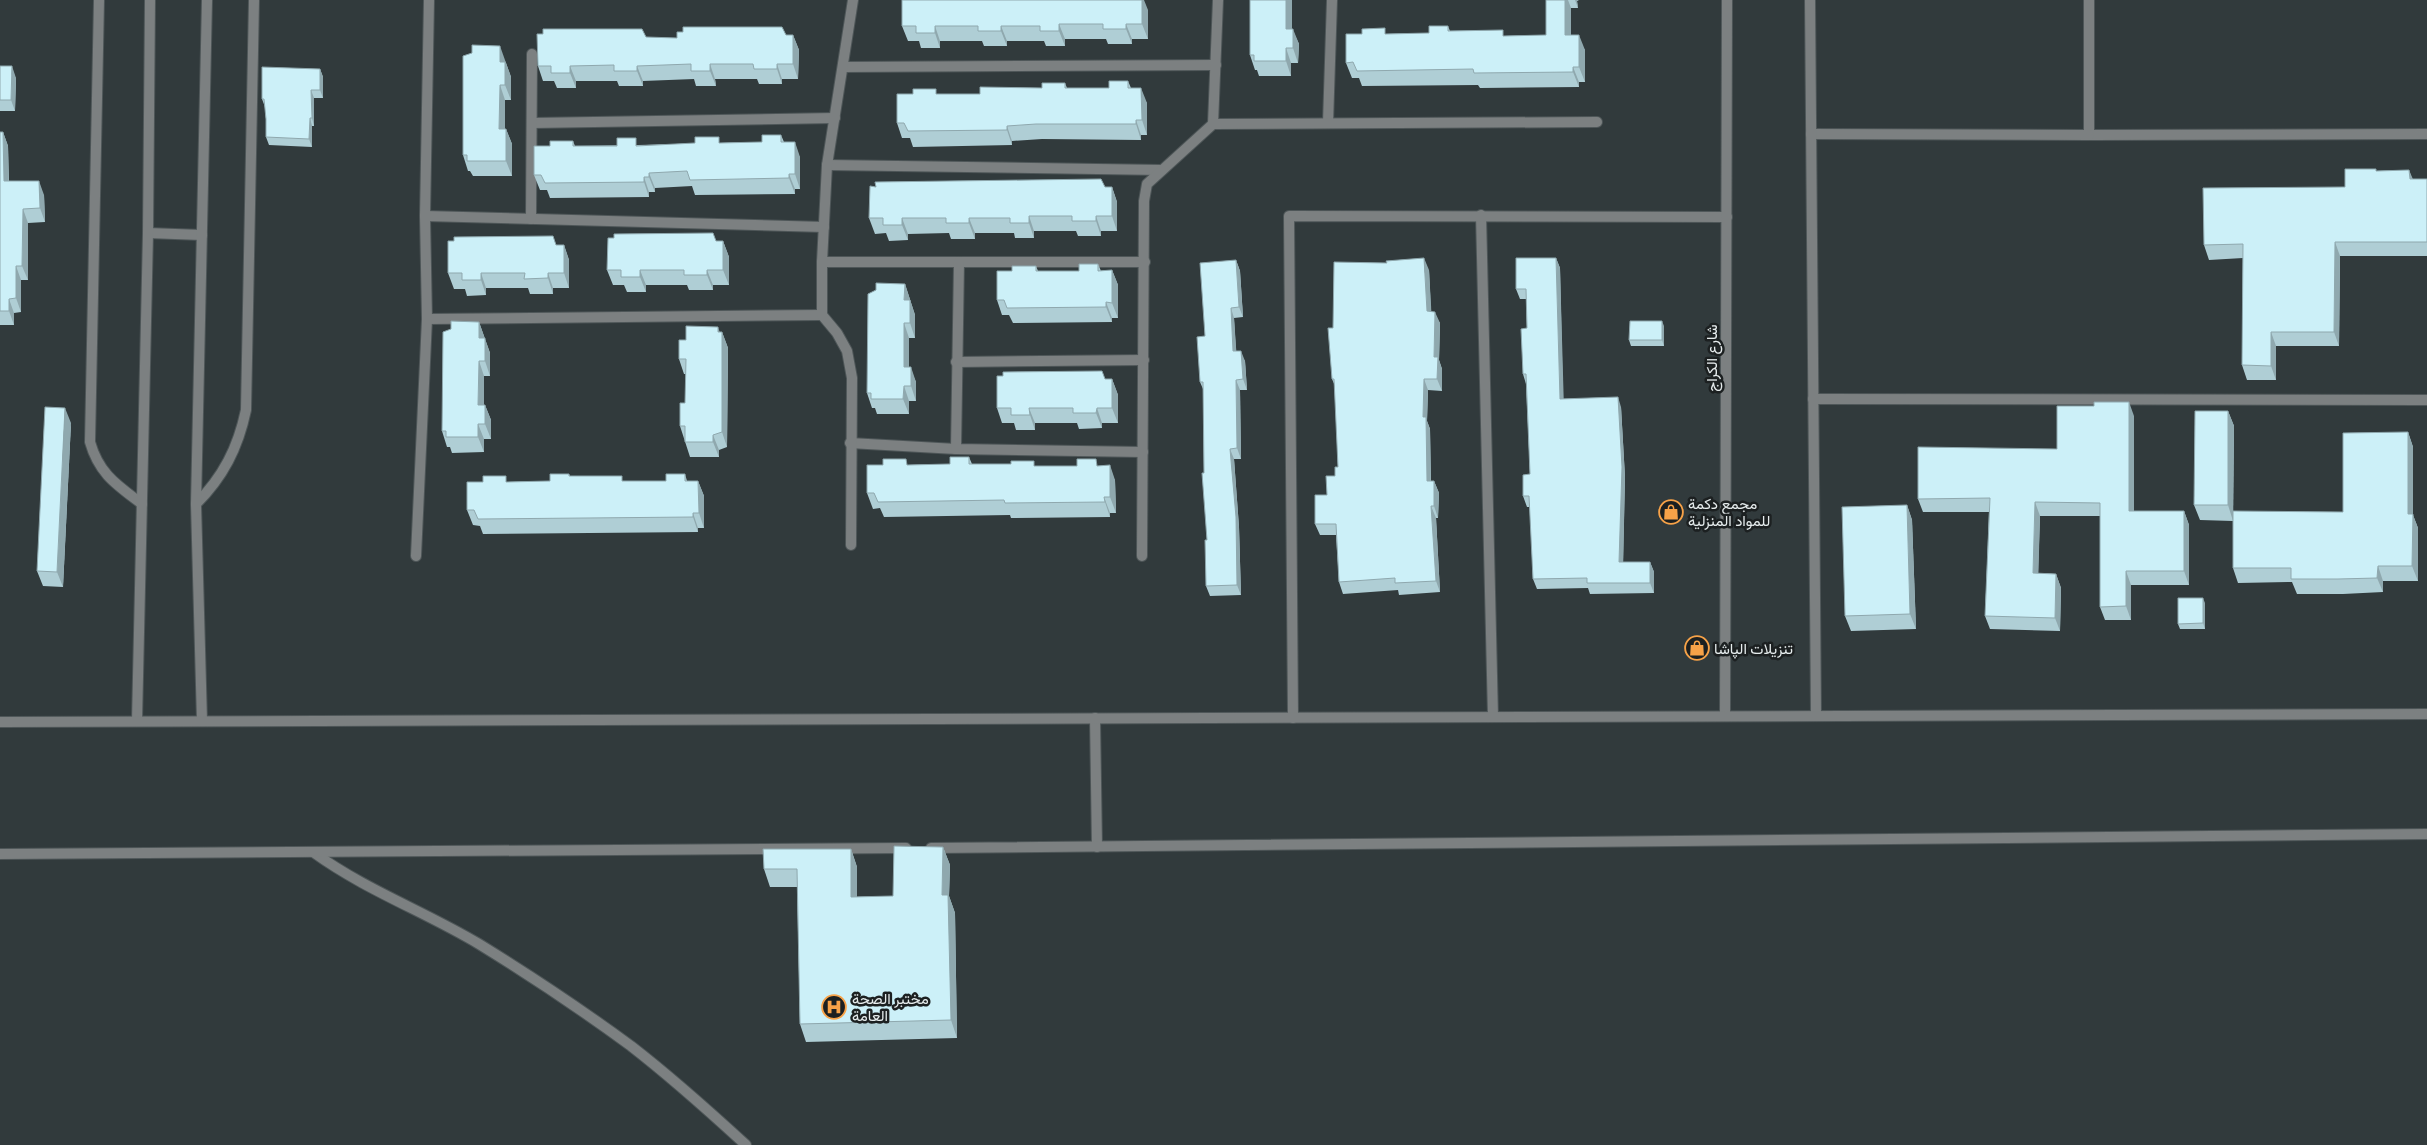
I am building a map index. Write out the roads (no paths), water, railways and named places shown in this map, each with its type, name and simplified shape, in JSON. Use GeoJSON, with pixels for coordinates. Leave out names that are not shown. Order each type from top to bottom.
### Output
{"type":"FeatureCollection","features":[{"type":"Feature","properties":{"kind":"street"},"geometry":{"type":"LineString","coordinates":[[100,0],[90,442],[95,458],[103,472],[142,504]]}},
{"type":"Feature","properties":{"kind":"street"},"geometry":{"type":"LineString","coordinates":[[136,722],[148,233],[150,0]]}},
{"type":"Feature","properties":{"kind":"street"},"geometry":{"type":"LineString","coordinates":[[202,721],[196,504],[207,0]]}},
{"type":"Feature","properties":{"kind":"street"},"geometry":{"type":"LineString","coordinates":[[196,504],[225,470],[240,437],[246,410],[254,0]]}},
{"type":"Feature","properties":{"kind":"street"},"geometry":{"type":"LineString","coordinates":[[416,556],[427,319],[425,216],[429,0]]}},
{"type":"Feature","properties":{"kind":"street"},"geometry":{"type":"LineString","coordinates":[[851,545],[850,443],[852,378],[847,351],[837,333],[822,315],[822,262],[828,165],[853,0]]}},
{"type":"Feature","properties":{"kind":"street"},"geometry":{"type":"LineString","coordinates":[[1213,124],[1218,0]]}},
{"type":"Feature","properties":{"kind":"street"},"geometry":{"type":"LineString","coordinates":[[1328,123],[1332,0]]}},
{"type":"Feature","properties":{"kind":"street","name":"شارع الكراج"},"geometry":{"type":"LineString","coordinates":[[1725,716],[1727,0]]}},
{"type":"Feature","properties":{"kind":"street"},"geometry":{"type":"LineString","coordinates":[[1810,0],[1816,716]]}},
{"type":"Feature","properties":{"kind":"street"},"geometry":{"type":"LineString","coordinates":[[2089,0],[2089,135]]}},
{"type":"Feature","properties":{"kind":"street"},"geometry":{"type":"LineString","coordinates":[[530,219],[532,54]]}},
{"type":"Feature","properties":{"kind":"street"},"geometry":{"type":"LineString","coordinates":[[843,67],[1216,65]]}},
{"type":"Feature","properties":{"kind":"street"},"geometry":{"type":"LineString","coordinates":[[532,123],[835,118]]}},
{"type":"Feature","properties":{"kind":"street"},"geometry":{"type":"LineString","coordinates":[[1142,556],[1144,200],[1147,184],[1213,124],[1597,122]]}},
{"type":"Feature","properties":{"kind":"street"},"geometry":{"type":"LineString","coordinates":[[1811,134],[2427,134]]}},
{"type":"Feature","properties":{"kind":"street"},"geometry":{"type":"LineString","coordinates":[[828,165],[1162,170]]}},
{"type":"Feature","properties":{"kind":"street"},"geometry":{"type":"LineString","coordinates":[[425,216],[824,227]]}},
{"type":"Feature","properties":{"kind":"street"},"geometry":{"type":"LineString","coordinates":[[1293,718],[1289,216],[1727,217]]}},
{"type":"Feature","properties":{"kind":"street"},"geometry":{"type":"LineString","coordinates":[[1481,216],[1493,717]]}},
{"type":"Feature","properties":{"kind":"street"},"geometry":{"type":"LineString","coordinates":[[148,233],[202,235]]}},
{"type":"Feature","properties":{"kind":"street"},"geometry":{"type":"LineString","coordinates":[[822,262],[1144,262]]}},
{"type":"Feature","properties":{"kind":"street"},"geometry":{"type":"LineString","coordinates":[[956,449],[959,262]]}},
{"type":"Feature","properties":{"kind":"street"},"geometry":{"type":"LineString","coordinates":[[427,319],[822,315]]}},
{"type":"Feature","properties":{"kind":"street"},"geometry":{"type":"LineString","coordinates":[[956,362],[1144,360]]}},
{"type":"Feature","properties":{"kind":"street"},"geometry":{"type":"LineString","coordinates":[[1813,399],[2427,400]]}},
{"type":"Feature","properties":{"kind":"street"},"geometry":{"type":"LineString","coordinates":[[850,443],[956,449],[1143,452]]}},
{"type":"Feature","properties":{"kind":"street"},"geometry":{"type":"LineString","coordinates":[[0,722],[2427,714]]}},
{"type":"Feature","properties":{"kind":"street"},"geometry":{"type":"LineString","coordinates":[[1095,718],[1097,847]]}},
{"type":"Feature","properties":{"kind":"street"},"geometry":{"type":"LineString","coordinates":[[0,854],[1097,847],[2427,834]]}},
{"type":"Feature","properties":{"kind":"street"},"geometry":{"type":"LineString","coordinates":[[313,852],[341,873],[479,944],[572,1004],[632,1047],[680,1085],[746,1145]]}},
{"type":"Feature","properties":{"kind":"place","name":"مجمع دكمة للمواد المنزلية"},"geometry":{"type":"Point","coordinates":[1671,512]}},
{"type":"Feature","properties":{"kind":"place","name":"تنزيلات الپاشا"},"geometry":{"type":"Point","coordinates":[1697,648]}},
{"type":"Feature","properties":{"kind":"place","name":"مختبر الصحة العامة"},"geometry":{"type":"Point","coordinates":[834,1007]}}]}
